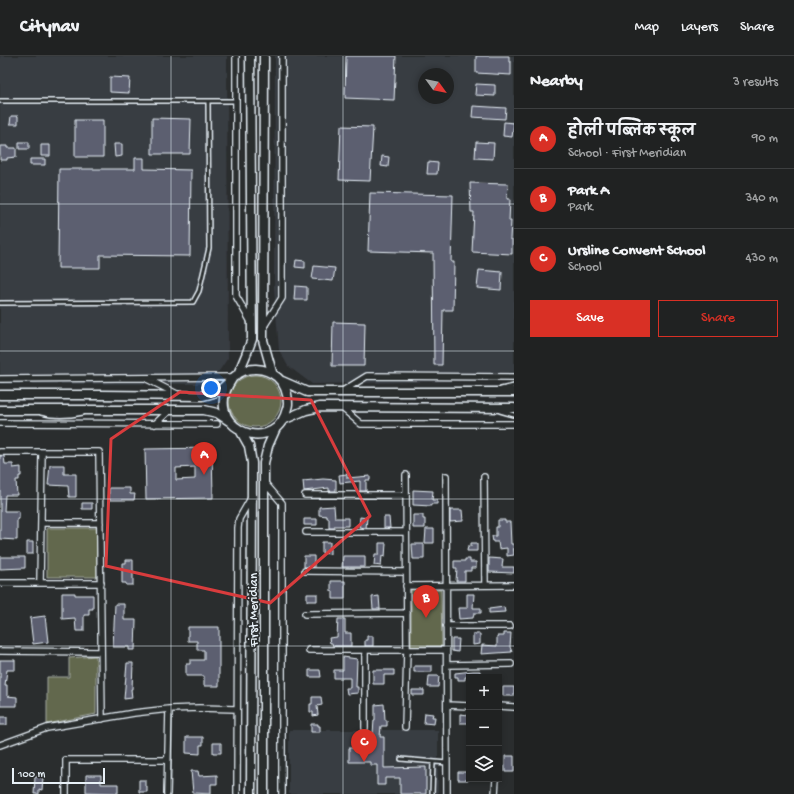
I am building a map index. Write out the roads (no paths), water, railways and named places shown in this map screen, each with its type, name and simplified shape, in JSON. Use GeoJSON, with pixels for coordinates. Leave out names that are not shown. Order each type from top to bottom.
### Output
{"type":"FeatureCollection","features":[{"type":"Feature","properties":{"kind":"street"},"geometry":{"type":"LineString","coordinates":[[236,56],[236,296],[251,322]]}},
{"type":"Feature","properties":{"kind":"street"},"geometry":{"type":"LineString","coordinates":[[229,420],[224,410],[223,396],[226,387],[234,377],[246,354],[252,338],[250,56]]}},
{"type":"Feature","properties":{"kind":"street"},"geometry":{"type":"LineString","coordinates":[[264,56],[263,340],[272,372]]}},
{"type":"Feature","properties":{"kind":"street"},"geometry":{"type":"LineString","coordinates":[[263,327],[282,298],[282,56]]}},
{"type":"Feature","properties":{"kind":"street"},"geometry":{"type":"LineString","coordinates":[[0,395],[202,396],[217,392],[234,377],[245,371],[260,369],[272,372],[282,381],[307,392],[514,392]]}},
{"type":"Feature","properties":{"kind":"street"},"geometry":{"type":"LineString","coordinates":[[340,392],[367,376],[514,377]]}},
{"type":"Feature","properties":{"kind":"street"},"geometry":{"type":"LineString","coordinates":[[0,379],[234,377]]}},
{"type":"Feature","properties":{"kind":"street"},"geometry":{"type":"LineString","coordinates":[[145,378],[183,396]]}},
{"type":"Feature","properties":{"kind":"street"},"geometry":{"type":"LineString","coordinates":[[0,410],[204,410],[217,413],[229,420],[240,430],[256,434],[267,432],[276,428],[283,420],[288,405],[286,389],[282,381]]}},
{"type":"Feature","properties":{"kind":"street"},"geometry":{"type":"LineString","coordinates":[[283,420],[306,410],[320,407],[514,408]]}},
{"type":"Feature","properties":{"kind":"street"},"geometry":{"type":"LineString","coordinates":[[341,407],[361,424],[514,424]]}},
{"type":"Feature","properties":{"kind":"street"},"geometry":{"type":"LineString","coordinates":[[155,424],[170,410]]}},
{"type":"Feature","properties":{"kind":"street"},"geometry":{"type":"LineString","coordinates":[[0,423],[217,424]]}},
{"type":"Feature","properties":{"kind":"street","name":"First Meridian"},"geometry":{"type":"LineString","coordinates":[[264,794],[264,463],[268,446],[276,428]]}},
{"type":"Feature","properties":{"kind":"street","name":"First Meridian"},"geometry":{"type":"LineString","coordinates":[[240,430],[249,446],[252,463],[250,794]]}},
{"type":"Feature","properties":{"kind":"street"},"geometry":{"type":"LineString","coordinates":[[0,452],[99,452],[102,719]]}},
{"type":"Feature","properties":{"kind":"street"},"geometry":{"type":"LineString","coordinates":[[40,583],[42,452]]}},
{"type":"Feature","properties":{"kind":"street"},"geometry":{"type":"LineString","coordinates":[[405,727],[407,650],[406,475]]}},
{"type":"Feature","properties":{"kind":"street"},"geometry":{"type":"LineString","coordinates":[[446,476],[447,794]]}},
{"type":"Feature","properties":{"kind":"street"},"geometry":{"type":"LineString","coordinates":[[484,477],[484,585]]}},
{"type":"Feature","properties":{"kind":"street"},"geometry":{"type":"LineString","coordinates":[[264,482],[282,503],[282,794]]}},
{"type":"Feature","properties":{"kind":"street"},"geometry":{"type":"LineString","coordinates":[[306,495],[406,495]]}},
{"type":"Feature","properties":{"kind":"street"},"geometry":{"type":"LineString","coordinates":[[237,794],[236,708],[238,524],[239,518],[252,497]]}},
{"type":"Feature","properties":{"kind":"street"},"geometry":{"type":"LineString","coordinates":[[41,523],[100,523]]}},
{"type":"Feature","properties":{"kind":"street"},"geometry":{"type":"LineString","coordinates":[[306,532],[406,532]]}},
{"type":"Feature","properties":{"kind":"street"},"geometry":{"type":"LineString","coordinates":[[305,571],[406,572]]}},
{"type":"Feature","properties":{"kind":"street"},"geometry":{"type":"LineString","coordinates":[[0,583],[101,583]]}},
{"type":"Feature","properties":{"kind":"street"},"geometry":{"type":"LineString","coordinates":[[406,586],[514,585]]}},
{"type":"Feature","properties":{"kind":"street"},"geometry":{"type":"LineString","coordinates":[[305,614],[407,613]]}},
{"type":"Feature","properties":{"kind":"street"},"geometry":{"type":"LineString","coordinates":[[446,626],[510,626]]}},
{"type":"Feature","properties":{"kind":"street"},"geometry":{"type":"LineString","coordinates":[[309,650],[446,650]]}},
{"type":"Feature","properties":{"kind":"street"},"geometry":{"type":"LineString","coordinates":[[365,650],[365,728]]}},
{"type":"Feature","properties":{"kind":"street"},"geometry":{"type":"LineString","coordinates":[[0,651],[101,652]]}},
{"type":"Feature","properties":{"kind":"street"},"geometry":{"type":"LineString","coordinates":[[446,665],[511,664]]}},
{"type":"Feature","properties":{"kind":"street"},"geometry":{"type":"LineString","coordinates":[[447,705],[466,706]]}},
{"type":"Feature","properties":{"kind":"street"},"geometry":{"type":"LineString","coordinates":[[502,706],[514,707]]}},
{"type":"Feature","properties":{"kind":"street"},"geometry":{"type":"LineString","coordinates":[[0,746],[47,728],[102,719],[169,709],[236,708]]}},
{"type":"Feature","properties":{"kind":"street"},"geometry":{"type":"LineString","coordinates":[[167,794],[169,709]]}},
{"type":"Feature","properties":{"kind":"street"},"geometry":{"type":"LineString","coordinates":[[66,794],[66,760],[167,760]]}},
{"type":"Feature","properties":{"kind":"street"},"geometry":{"type":"LineString","coordinates":[[495,794],[496,782]]}},
{"type":"Feature","properties":{"kind":"lane"},"geometry":{"type":"LineString","coordinates":[[247,56],[250,67]]}},
{"type":"Feature","properties":{"kind":"lane"},"geometry":{"type":"LineString","coordinates":[[0,101],[236,101]]}},
{"type":"Feature","properties":{"kind":"lane"},"geometry":{"type":"LineString","coordinates":[[0,303],[193,302],[199,291],[208,248],[208,101]]}},
{"type":"Feature","properties":{"kind":"lane"},"geometry":{"type":"LineString","coordinates":[[488,392],[514,386]]}},
{"type":"Feature","properties":{"kind":"lane"},"geometry":{"type":"LineString","coordinates":[[489,408],[514,415]]}},
{"type":"Feature","properties":{"kind":"lane"},"geometry":{"type":"LineString","coordinates":[[401,759],[447,763]]}},
{"type":"Feature","properties":{"kind":"lane"},"geometry":{"type":"LineString","coordinates":[[432,762],[432,794]]}},
{"type":"Feature","properties":{"kind":"place","name":"होली पब्लिक स्कूल"},"geometry":{"type":"Point","coordinates":[204,475]}},
{"type":"Feature","properties":{"kind":"place","name":"Park A"},"geometry":{"type":"Point","coordinates":[426,618]}},
{"type":"Feature","properties":{"kind":"place","name":"Ursline Convent School"},"geometry":{"type":"Point","coordinates":[364,762]}}]}
